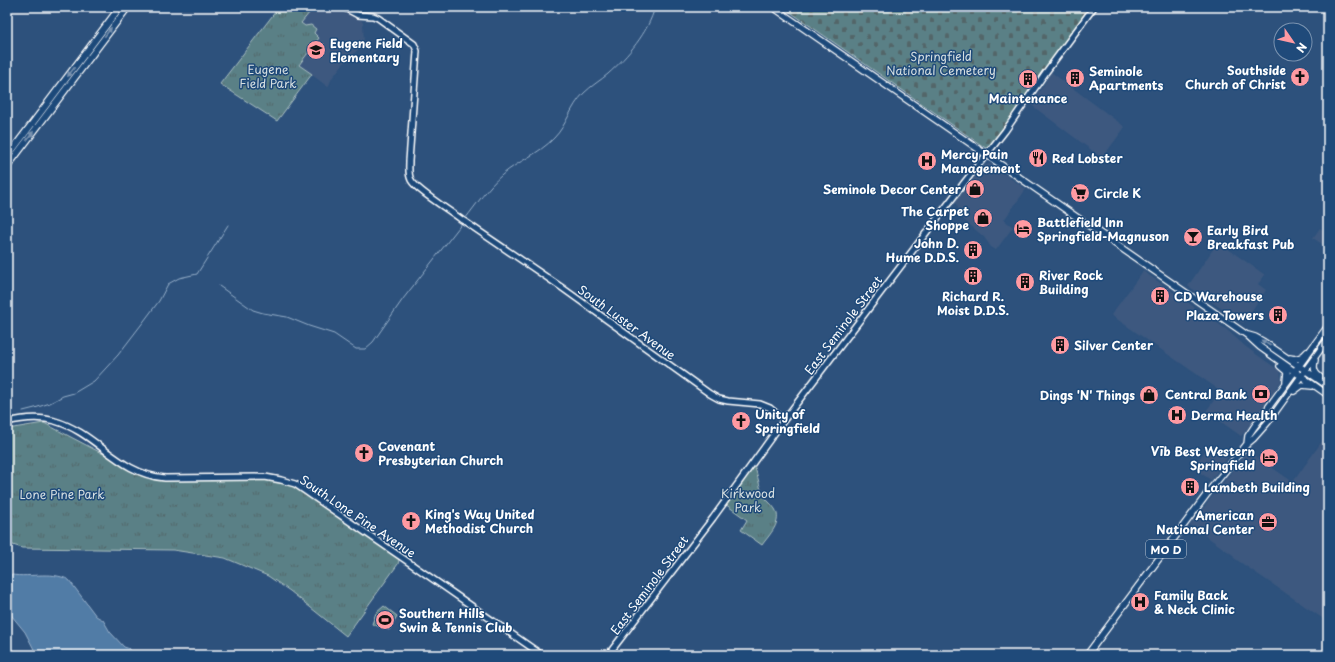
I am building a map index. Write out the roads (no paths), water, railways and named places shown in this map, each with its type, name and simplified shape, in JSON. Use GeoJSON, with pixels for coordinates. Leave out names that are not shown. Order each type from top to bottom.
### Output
{"type":"FeatureCollection","features":[{"type":"Feature","properties":{"kind":"main road"},"geometry":{"type":"LineString","coordinates":[[7,157],[120,7]]}},
{"type":"Feature","properties":{"kind":"main road"},"geometry":{"type":"LineString","coordinates":[[7,167],[128,7]]}},
{"type":"Feature","properties":{"kind":"main road"},"geometry":{"type":"LineString","coordinates":[[773,7],[1247,335],[1260,347],[1328,395]]}},
{"type":"Feature","properties":{"kind":"main road"},"geometry":{"type":"LineString","coordinates":[[1285,356],[1294,359],[1303,356],[1323,330],[1328,326]]}},
{"type":"Feature","properties":{"kind":"main road"},"geometry":{"type":"LineString","coordinates":[[1296,372],[1328,326]]}},
{"type":"Feature","properties":{"kind":"main road"},"geometry":{"type":"LineString","coordinates":[[1247,335],[1255,337],[1328,385]]}},
{"type":"Feature","properties":{"kind":"main road"},"geometry":{"type":"LineString","coordinates":[[1301,376],[1328,339]]}},
{"type":"Feature","properties":{"kind":"main road"},"geometry":{"type":"LineString","coordinates":[[1260,347],[1263,353],[1284,368],[1287,372],[1287,379],[1283,388]]}},
{"type":"Feature","properties":{"kind":"main road"},"geometry":{"type":"LineString","coordinates":[[1316,357],[1313,366],[1315,373],[1328,385]]}},
{"type":"Feature","properties":{"kind":"main road","name":"MO D"},"geometry":{"type":"LineString","coordinates":[[1247,444],[1248,436],[1296,372]]}},
{"type":"Feature","properties":{"kind":"main road","name":"MO D"},"geometry":{"type":"LineString","coordinates":[[1087,655],[1213,486],[1247,444],[1268,422],[1301,376]]}},
{"type":"Feature","properties":{"kind":"main road"},"geometry":{"type":"LineString","coordinates":[[1268,422],[1299,386],[1308,384],[1318,388]]}},
{"type":"Feature","properties":{"kind":"street","name":"South Luster Avenue"},"geometry":{"type":"LineString","coordinates":[[343,7],[358,15],[373,16],[378,18],[414,44],[416,51],[409,174],[414,184],[420,190],[561,287],[710,394],[728,402],[760,404],[770,408],[784,420]]}},
{"type":"Feature","properties":{"kind":"street","name":"East Seminole Street"},"geometry":{"type":"LineString","coordinates":[[608,655],[713,518],[784,420],[961,186],[1005,131],[1094,7]]}},
{"type":"Feature","properties":{"kind":"street","name":"South Lone Pine Avenue"},"geometry":{"type":"LineString","coordinates":[[7,422],[20,419],[37,418],[60,422],[77,431],[131,468],[152,476],[165,478],[265,477],[295,484],[542,655]]}},
{"type":"Feature","properties":{"kind":"waterway"},"geometry":{"type":"LineString","coordinates":[[465,219],[502,175],[542,149],[554,138],[579,98],[630,52],[648,26],[655,7]]}},
{"type":"Feature","properties":{"kind":"waterway"},"geometry":{"type":"LineString","coordinates":[[219,286],[253,310],[287,317],[334,334],[356,349],[365,349],[373,342],[403,299],[463,222]]}},
{"type":"Feature","properties":{"kind":"waterway"},"geometry":{"type":"LineString","coordinates":[[23,411],[50,403],[63,396],[74,393],[94,381],[118,355],[141,325],[159,301],[168,284],[179,278],[197,274],[228,225]]}},
{"type":"Feature","properties":{"kind":"place","name":"Eugene Field Elementary"},"geometry":{"type":"Point","coordinates":[316,50]}},
{"type":"Feature","properties":{"kind":"place","name":"Southside Church of Christ"},"geometry":{"type":"Point","coordinates":[1300,77]}},
{"type":"Feature","properties":{"kind":"place","name":"Seminole Apartments"},"geometry":{"type":"Point","coordinates":[1075,78]}},
{"type":"Feature","properties":{"kind":"place","name":"Maintenance"},"geometry":{"type":"Point","coordinates":[1028,79]}},
{"type":"Feature","properties":{"kind":"place","name":"Red Lobster"},"geometry":{"type":"Point","coordinates":[1038,158]}},
{"type":"Feature","properties":{"kind":"place","name":"Mercy Pain Management"},"geometry":{"type":"Point","coordinates":[927,161]}},
{"type":"Feature","properties":{"kind":"place","name":"Seminole Decor Center"},"geometry":{"type":"Point","coordinates":[975,189]}},
{"type":"Feature","properties":{"kind":"place","name":"Circle K"},"geometry":{"type":"Point","coordinates":[1080,193]}},
{"type":"Feature","properties":{"kind":"place","name":"The Carpet Shoppe"},"geometry":{"type":"Point","coordinates":[983,218]}},
{"type":"Feature","properties":{"kind":"place","name":"Battlefield Inn Springfield-Magnuson"},"geometry":{"type":"Point","coordinates":[1023,229]}},
{"type":"Feature","properties":{"kind":"place","name":"Early Bird Breakfast Pub"},"geometry":{"type":"Point","coordinates":[1193,237]}},
{"type":"Feature","properties":{"kind":"place","name":"John D. Hume D.D.S."},"geometry":{"type":"Point","coordinates":[973,250]}},
{"type":"Feature","properties":{"kind":"place","name":"Richard R. Moist D.D.S."},"geometry":{"type":"Point","coordinates":[973,276]}},
{"type":"Feature","properties":{"kind":"place","name":"River Rock Building"},"geometry":{"type":"Point","coordinates":[1025,282]}},
{"type":"Feature","properties":{"kind":"place","name":"CD Warehouse"},"geometry":{"type":"Point","coordinates":[1160,296]}},
{"type":"Feature","properties":{"kind":"place","name":"Plaza Towers"},"geometry":{"type":"Point","coordinates":[1278,315]}},
{"type":"Feature","properties":{"kind":"place","name":"Silver Center"},"geometry":{"type":"Point","coordinates":[1060,345]}},
{"type":"Feature","properties":{"kind":"place","name":"Central Bank"},"geometry":{"type":"Point","coordinates":[1261,394]}},
{"type":"Feature","properties":{"kind":"place","name":"Dings 'N' Things"},"geometry":{"type":"Point","coordinates":[1149,395]}},
{"type":"Feature","properties":{"kind":"place","name":"Derma Health"},"geometry":{"type":"Point","coordinates":[1177,415]}},
{"type":"Feature","properties":{"kind":"place","name":"Unity of Springfield"},"geometry":{"type":"Point","coordinates":[741,421]}},
{"type":"Feature","properties":{"kind":"place","name":"Covenant Presbyterian Church"},"geometry":{"type":"Point","coordinates":[364,453]}},
{"type":"Feature","properties":{"kind":"place","name":"Vīb Best Western Springfield"},"geometry":{"type":"Point","coordinates":[1269,458]}},
{"type":"Feature","properties":{"kind":"place","name":"Lambeth Building"},"geometry":{"type":"Point","coordinates":[1190,487]}},
{"type":"Feature","properties":{"kind":"place","name":"King's Way United Methodist Church"},"geometry":{"type":"Point","coordinates":[411,521]}},
{"type":"Feature","properties":{"kind":"place","name":"American National Center"},"geometry":{"type":"Point","coordinates":[1268,522]}},
{"type":"Feature","properties":{"kind":"place","name":"Family Back & Neck Clinic"},"geometry":{"type":"Point","coordinates":[1140,602]}},
{"type":"Feature","properties":{"kind":"place","name":"Southern Hills Swin & Tennis Club"},"geometry":{"type":"Point","coordinates":[385,620]}},
{"type":"Feature","properties":{"kind":"park label","name":"Springfield National Cemetery"},"geometry":{"type":"Point","coordinates":[941,63]}},
{"type":"Feature","properties":{"kind":"park label","name":"Eugene Field Park"},"geometry":{"type":"Point","coordinates":[268,76]}},
{"type":"Feature","properties":{"kind":"park label","name":"Lone Pine Park"},"geometry":{"type":"Point","coordinates":[62,494]}},
{"type":"Feature","properties":{"kind":"park label","name":"Kirkwood Park"},"geometry":{"type":"Point","coordinates":[748,500]}}]}
